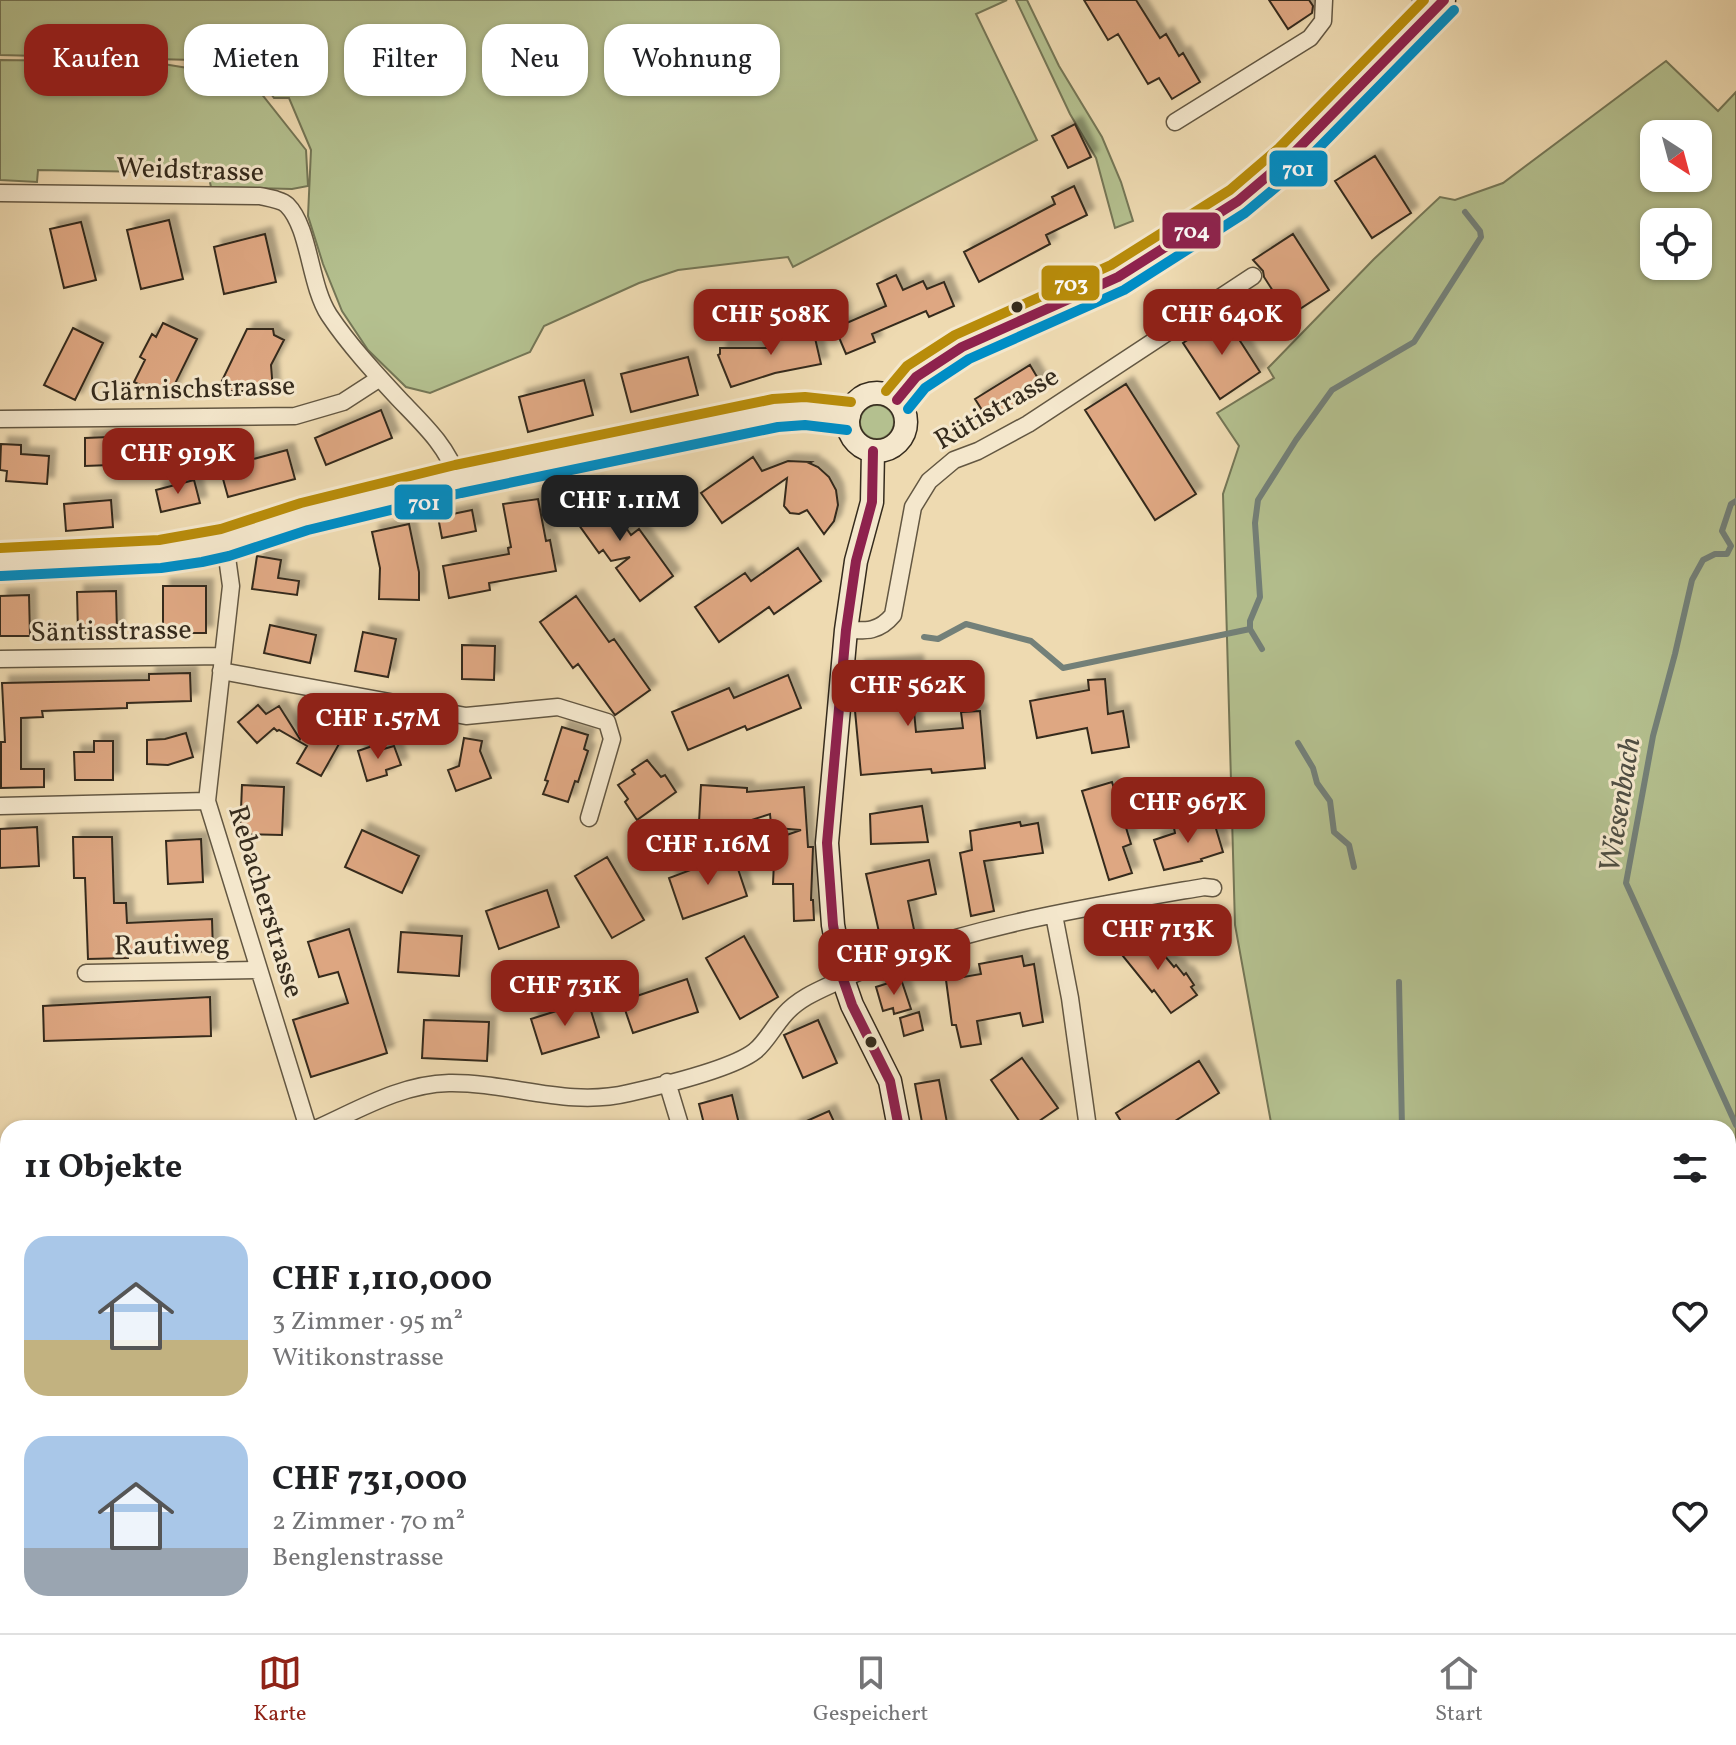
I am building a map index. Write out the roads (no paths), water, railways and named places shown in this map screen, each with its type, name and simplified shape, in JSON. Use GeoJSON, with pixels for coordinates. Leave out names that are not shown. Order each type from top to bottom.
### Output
{"type":"FeatureCollection","features":[{"type":"Feature","properties":{"kind":"main road"},"geometry":{"type":"LineString","coordinates":[[897,400],[916,377],[962,347],[1118,277],[1238,201],[1289,158],[1350,97],[1432,5]]}},
{"type":"Feature","properties":{"kind":"main road"},"geometry":{"type":"LineString","coordinates":[[883,394],[897,400],[906,416],[904,435],[891,448],[873,451],[865,449],[853,439],[848,424],[856,403],[868,395],[883,394]]}},
{"type":"Feature","properties":{"kind":"main road"},"geometry":{"type":"LineString","coordinates":[[0,562],[160,554],[225,543],[304,517],[458,479],[776,413],[805,411],[849,416]]}},
{"type":"Feature","properties":{"kind":"main road"},"geometry":{"type":"LineString","coordinates":[[873,451],[872,502],[856,561],[846,630],[827,843],[833,925],[843,979],[852,1005],[890,1081],[897,1120]]}},
{"type":"Feature","properties":{"kind":"street"},"geometry":{"type":"LineString","coordinates":[[1175,122],[1310,38],[1323,21],[1324,0]]}},
{"type":"Feature","properties":{"kind":"street","name":"Weidstrasse"},"geometry":{"type":"LineString","coordinates":[[0,193],[260,196],[287,204],[301,231],[310,270],[324,308],[380,378],[445,447],[458,479]]}},
{"type":"Feature","properties":{"kind":"street","name":"Rütistrasse"},"geometry":{"type":"LineString","coordinates":[[846,630],[868,632],[884,626],[893,615],[913,507],[929,481],[954,460],[1020,429],[1253,276]]}},
{"type":"Feature","properties":{"kind":"street","name":"Glärnischstrasse"},"geometry":{"type":"LineString","coordinates":[[0,419],[295,416],[343,402],[380,378]]}},
{"type":"Feature","properties":{"kind":"street","name":"Rebacherstrasse"},"geometry":{"type":"LineString","coordinates":[[225,543],[231,586],[207,801],[306,1120]]}},
{"type":"Feature","properties":{"kind":"street","name":"Säntisstrasse"},"geometry":{"type":"LineString","coordinates":[[0,659],[222,664],[466,716],[558,707],[607,722],[612,739],[589,818]]}},
{"type":"Feature","properties":{"kind":"street"},"geometry":{"type":"LineString","coordinates":[[0,806],[207,801]]}},
{"type":"Feature","properties":{"kind":"street"},"geometry":{"type":"LineString","coordinates":[[337,1120],[416,1087],[449,1083],[578,1099],[629,1093],[734,1063],[755,1051],[785,1014],[803,999],[843,979],[972,935],[1101,905],[1213,888]]}},
{"type":"Feature","properties":{"kind":"street"},"geometry":{"type":"LineString","coordinates":[[1054,915],[1070,998],[1087,1120]]}},
{"type":"Feature","properties":{"kind":"street","name":"Rautiweg"},"geometry":{"type":"LineString","coordinates":[[86,973],[259,970]]}},
{"type":"Feature","properties":{"kind":"street"},"geometry":{"type":"LineString","coordinates":[[667,1082],[679,1120]]}},
{"type":"Feature","properties":{"kind":"waterway"},"geometry":{"type":"LineString","coordinates":[[1262,649],[1250,629],[1260,597],[1255,523],[1258,500],[1332,390],[1414,342],[1481,237],[1465,212]]}},
{"type":"Feature","properties":{"kind":"waterway","name":"Wiesenbach"},"geometry":{"type":"LineString","coordinates":[[1734,1120],[1626,883],[1653,736],[1692,580],[1703,560],[1715,554],[1727,554],[1731,546],[1722,531],[1731,504],[1736,501]]}},
{"type":"Feature","properties":{"kind":"waterway"},"geometry":{"type":"LineString","coordinates":[[924,637],[938,639],[966,624],[1031,641],[1063,668],[1250,629]]}},
{"type":"Feature","properties":{"kind":"waterway"},"geometry":{"type":"LineString","coordinates":[[1298,743],[1313,768],[1317,783],[1330,801],[1334,832],[1349,845],[1354,867]]}},
{"type":"Feature","properties":{"kind":"waterway"},"geometry":{"type":"LineString","coordinates":[[1399,982],[1402,1120]]}}]}
